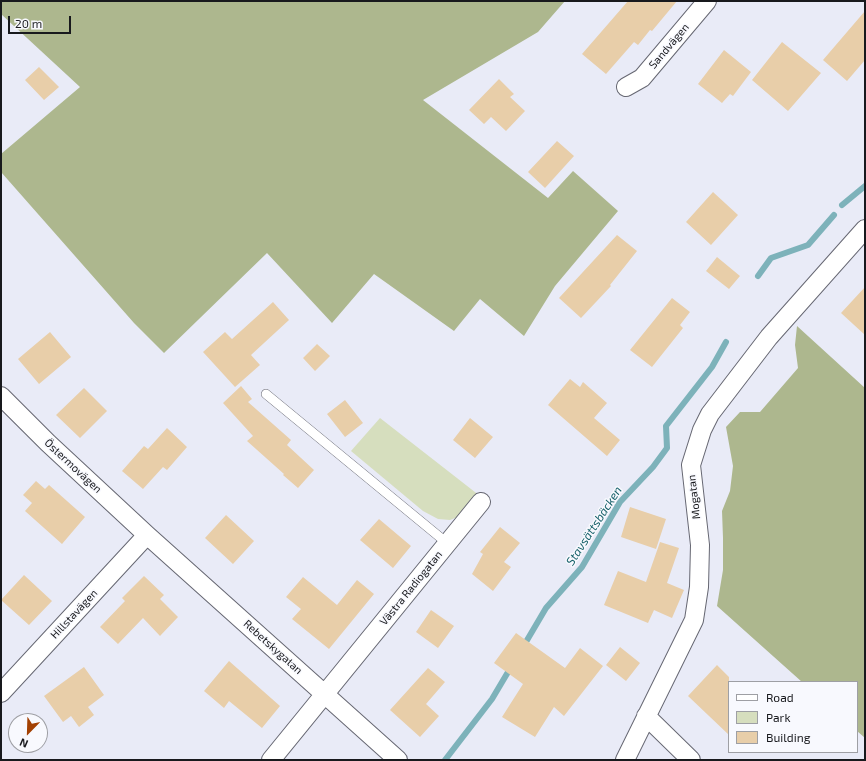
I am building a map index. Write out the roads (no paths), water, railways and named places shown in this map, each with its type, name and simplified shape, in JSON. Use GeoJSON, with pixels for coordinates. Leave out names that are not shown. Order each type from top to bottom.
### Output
{"type":"FeatureCollection","features":[{"type":"Feature","properties":{"kind":"street","name":"Sandvägen"},"geometry":{"type":"LineString","coordinates":[[626,87],[642,78],[707,1]]}},
{"type":"Feature","properties":{"kind":"street","name":"Mogatan"},"geometry":{"type":"LineString","coordinates":[[625,760],[694,620],[699,587],[700,545],[691,465],[702,430],[710,414],[770,337],[865,229]]}},
{"type":"Feature","properties":{"kind":"street","name":"Östermovägen"},"geometry":{"type":"LineString","coordinates":[[1,396],[48,443],[147,535]]}},
{"type":"Feature","properties":{"kind":"street"},"geometry":{"type":"LineString","coordinates":[[447,543],[481,502]]}},
{"type":"Feature","properties":{"kind":"street","name":"Hillstavägen"},"geometry":{"type":"LineString","coordinates":[[1,693],[147,535]]}},
{"type":"Feature","properties":{"kind":"street","name":"Rebetskygatan"},"geometry":{"type":"LineString","coordinates":[[147,535],[398,760]]}},
{"type":"Feature","properties":{"kind":"street","name":"Västra Radiogatan"},"geometry":{"type":"LineString","coordinates":[[271,760],[447,543]]}},
{"type":"Feature","properties":{"kind":"street"},"geometry":{"type":"LineString","coordinates":[[646,716],[691,760]]}},
{"type":"Feature","properties":{"kind":"lane","name":"Västra Radiogatan"},"geometry":{"type":"LineString","coordinates":[[266,394],[447,543]]}},
{"type":"Feature","properties":{"kind":"waterway","name":"Stavsättsbäcken"},"geometry":{"type":"LineString","coordinates":[[842,205],[865,186]]}},
{"type":"Feature","properties":{"kind":"waterway","name":"Stavsättsbäcken"},"geometry":{"type":"LineString","coordinates":[[758,276],[771,258],[808,245],[834,215]]}},
{"type":"Feature","properties":{"kind":"waterway","name":"Stavsättsbäcken"},"geometry":{"type":"LineString","coordinates":[[523,647],[546,608],[582,567],[620,502],[653,467],[667,448],[666,426],[712,367],[726,342]]}},
{"type":"Feature","properties":{"kind":"waterway","name":"Stavsättsbäcken"},"geometry":{"type":"LineString","coordinates":[[445,760],[492,699],[511,667]]}}]}
